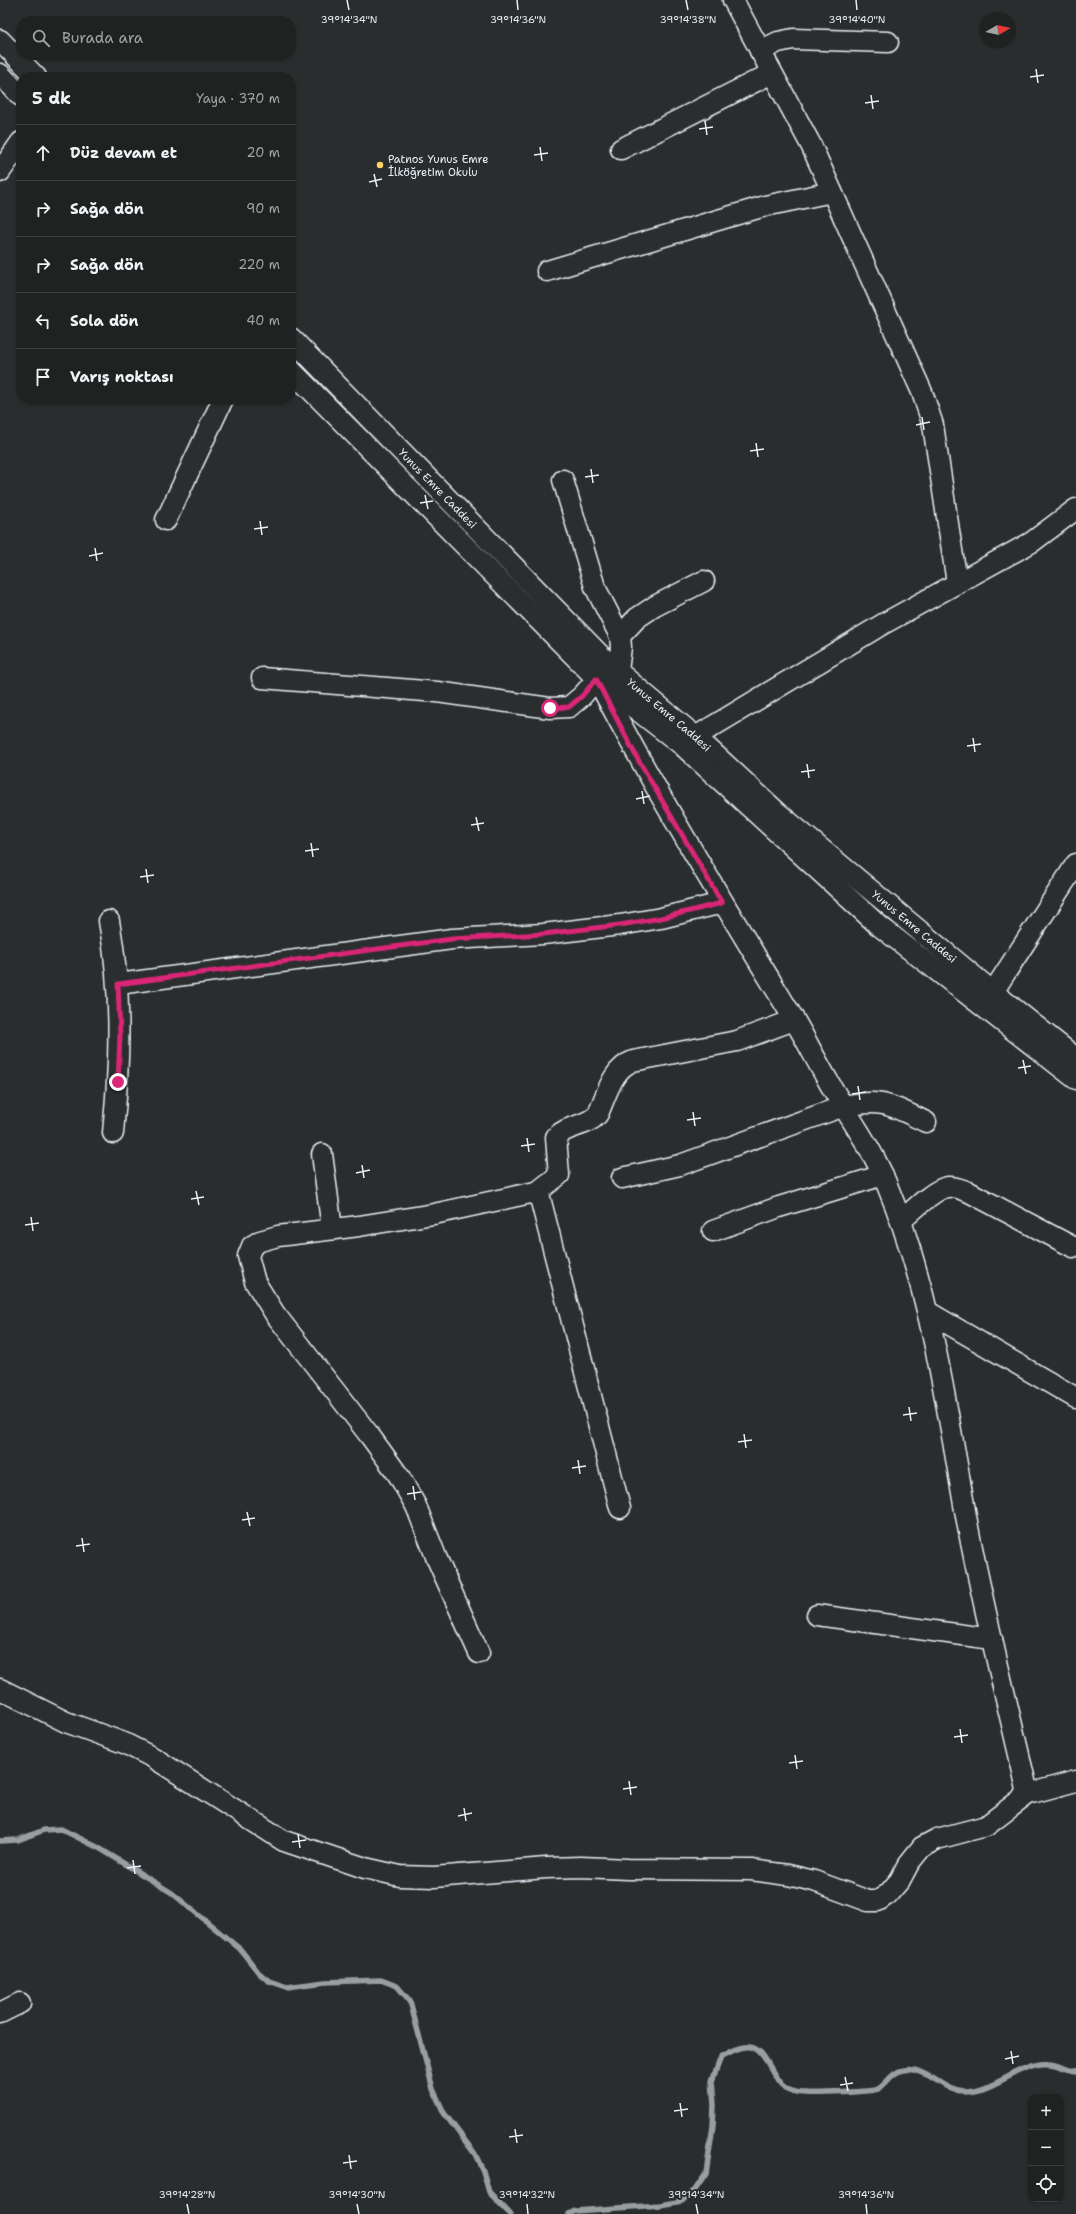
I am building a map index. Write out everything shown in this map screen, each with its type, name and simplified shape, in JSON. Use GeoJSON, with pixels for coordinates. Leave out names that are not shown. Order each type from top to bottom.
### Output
{"type":"FeatureCollection","features":[{"type":"Feature","properties":{"kind":"street"},"geometry":{"type":"LineString","coordinates":[[733,0],[811,145],[931,415],[957,583]]}},
{"type":"Feature","properties":{"kind":"street"},"geometry":{"type":"LineString","coordinates":[[760,51],[778,42],[793,38],[888,42]]}},
{"type":"Feature","properties":{"kind":"street"},"geometry":{"type":"LineString","coordinates":[[0,40],[16,56]]}},
{"type":"Feature","properties":{"kind":"street"},"geometry":{"type":"LineString","coordinates":[[19,60],[31,72]]}},
{"type":"Feature","properties":{"kind":"street"},"geometry":{"type":"LineString","coordinates":[[621,149],[772,73]]}},
{"type":"Feature","properties":{"kind":"street"},"geometry":{"type":"LineString","coordinates":[[0,74],[16,91]]}},
{"type":"Feature","properties":{"kind":"street"},"geometry":{"type":"LineString","coordinates":[[0,172],[16,149]]}},
{"type":"Feature","properties":{"kind":"street"},"geometry":{"type":"LineString","coordinates":[[547,271],[751,210],[832,192]]}},
{"type":"Feature","properties":{"kind":"street","name":"Yunus Emre Caddesi"},"geometry":{"type":"LineString","coordinates":[[296,343],[618,671],[877,924],[1076,1078]]}},
{"type":"Feature","properties":{"kind":"street","name":"Yunus Emre Caddesi"},"geometry":{"type":"LineString","coordinates":[[296,375],[596,679],[689,741],[777,812],[993,992],[1074,1054]]}},
{"type":"Feature","properties":{"kind":"street"},"geometry":{"type":"LineString","coordinates":[[166,520],[221,404]]}},
{"type":"Feature","properties":{"kind":"street"},"geometry":{"type":"LineString","coordinates":[[564,480],[594,587],[620,636],[621,647],[618,671]]}},
{"type":"Feature","properties":{"kind":"street"},"geometry":{"type":"LineString","coordinates":[[689,741],[883,624],[1032,542],[1076,509]]}},
{"type":"Feature","properties":{"kind":"street"},"geometry":{"type":"LineString","coordinates":[[620,636],[643,614],[704,581]]}},
{"type":"Feature","properties":{"kind":"street"},"geometry":{"type":"LineString","coordinates":[[262,678],[437,692],[550,708],[569,707],[582,696],[596,679],[636,756],[722,903],[867,1142],[883,1175],[901,1221],[928,1312],[969,1532],[1028,1794]]}},
{"type":"Feature","properties":{"kind":"street"},"geometry":{"type":"LineString","coordinates":[[993,992],[1076,864]]}},
{"type":"Feature","properties":{"kind":"street"},"geometry":{"type":"LineString","coordinates":[[118,984],[452,939],[543,934],[620,925],[661,918],[722,903]]}},
{"type":"Feature","properties":{"kind":"street"},"geometry":{"type":"LineString","coordinates":[[109,921],[118,984],[120,1035],[113,1133]]}},
{"type":"Feature","properties":{"kind":"street"},"geometry":{"type":"LineString","coordinates":[[479,1652],[437,1559],[416,1506],[399,1476],[370,1436],[275,1314],[255,1282],[250,1269],[248,1256],[252,1246],[260,1241],[278,1236],[434,1214],[540,1191],[559,1175],[556,1137],[561,1132],[588,1121],[597,1115],[613,1079],[625,1064],[633,1061],[736,1041],[794,1020]]}},
{"type":"Feature","properties":{"kind":"street"},"geometry":{"type":"LineString","coordinates":[[622,1178],[680,1165],[844,1106],[867,1101],[890,1105],[926,1122]]}},
{"type":"Feature","properties":{"kind":"street"},"geometry":{"type":"LineString","coordinates":[[322,1154],[332,1229]]}},
{"type":"Feature","properties":{"kind":"street"},"geometry":{"type":"LineString","coordinates":[[714,1231],[779,1207],[883,1175]]}},
{"type":"Feature","properties":{"kind":"street"},"geometry":{"type":"LineString","coordinates":[[901,1221],[938,1190],[946,1187],[954,1187],[969,1192],[1073,1247]]}},
{"type":"Feature","properties":{"kind":"street"},"geometry":{"type":"LineString","coordinates":[[540,1191],[544,1216],[620,1508]]}},
{"type":"Feature","properties":{"kind":"street"},"geometry":{"type":"LineString","coordinates":[[928,1312],[1076,1398]]}},
{"type":"Feature","properties":{"kind":"street"},"geometry":{"type":"LineString","coordinates":[[817,1615],[992,1639]]}},
{"type":"Feature","properties":{"kind":"street"},"geometry":{"type":"LineString","coordinates":[[0,1689],[66,1722],[124,1743],[154,1758],[284,1841],[365,1868],[400,1876],[434,1877],[546,1868],[581,1867],[751,1870],[788,1875],[814,1881],[868,1901],[878,1900],[888,1894],[900,1880],[909,1863],[922,1847],[937,1839],[986,1826],[1028,1794],[1076,1781]]}},
{"type":"Feature","properties":{"kind":"street"},"geometry":{"type":"LineString","coordinates":[[0,2013],[20,2003]]}},
{"type":"Feature","properties":{"kind":"waterway"},"geometry":{"type":"LineString","coordinates":[[0,1841],[18,1840],[44,1830],[61,1829],[99,1848],[172,1893],[240,1949],[259,1973],[269,1981],[287,1987],[325,1982],[381,1980],[397,1986],[410,2001],[433,2089],[444,2113],[475,2154],[483,2171],[489,2192],[510,2214]]}},
{"type":"Feature","properties":{"kind":"waterway"},"geometry":{"type":"LineString","coordinates":[[569,2214],[575,2211],[660,2205],[682,2201],[695,2190],[706,2174],[713,2126],[714,2105],[712,2081],[721,2057],[738,2048],[752,2047],[758,2050],[763,2055],[779,2082],[785,2088],[803,2093],[874,2090],[881,2087],[893,2075],[904,2070],[920,2072],[949,2088],[964,2092],[986,2088],[1029,2067],[1039,2064],[1053,2064],[1076,2071]]}},
{"type":"Feature","properties":{"kind":"place","name":"Patnos Yunus Emre İlköğretim Okulu"},"geometry":{"type":"Point","coordinates":[380,165]}},
{"type":"Feature","properties":{"kind":"route"},"geometry":{"type":"LineString","coordinates":[[118,1082],[120,1035],[118,984],[452,939],[543,934],[620,925],[661,918],[722,903],[636,756],[596,679],[582,696],[569,707],[550,708]]}}]}
